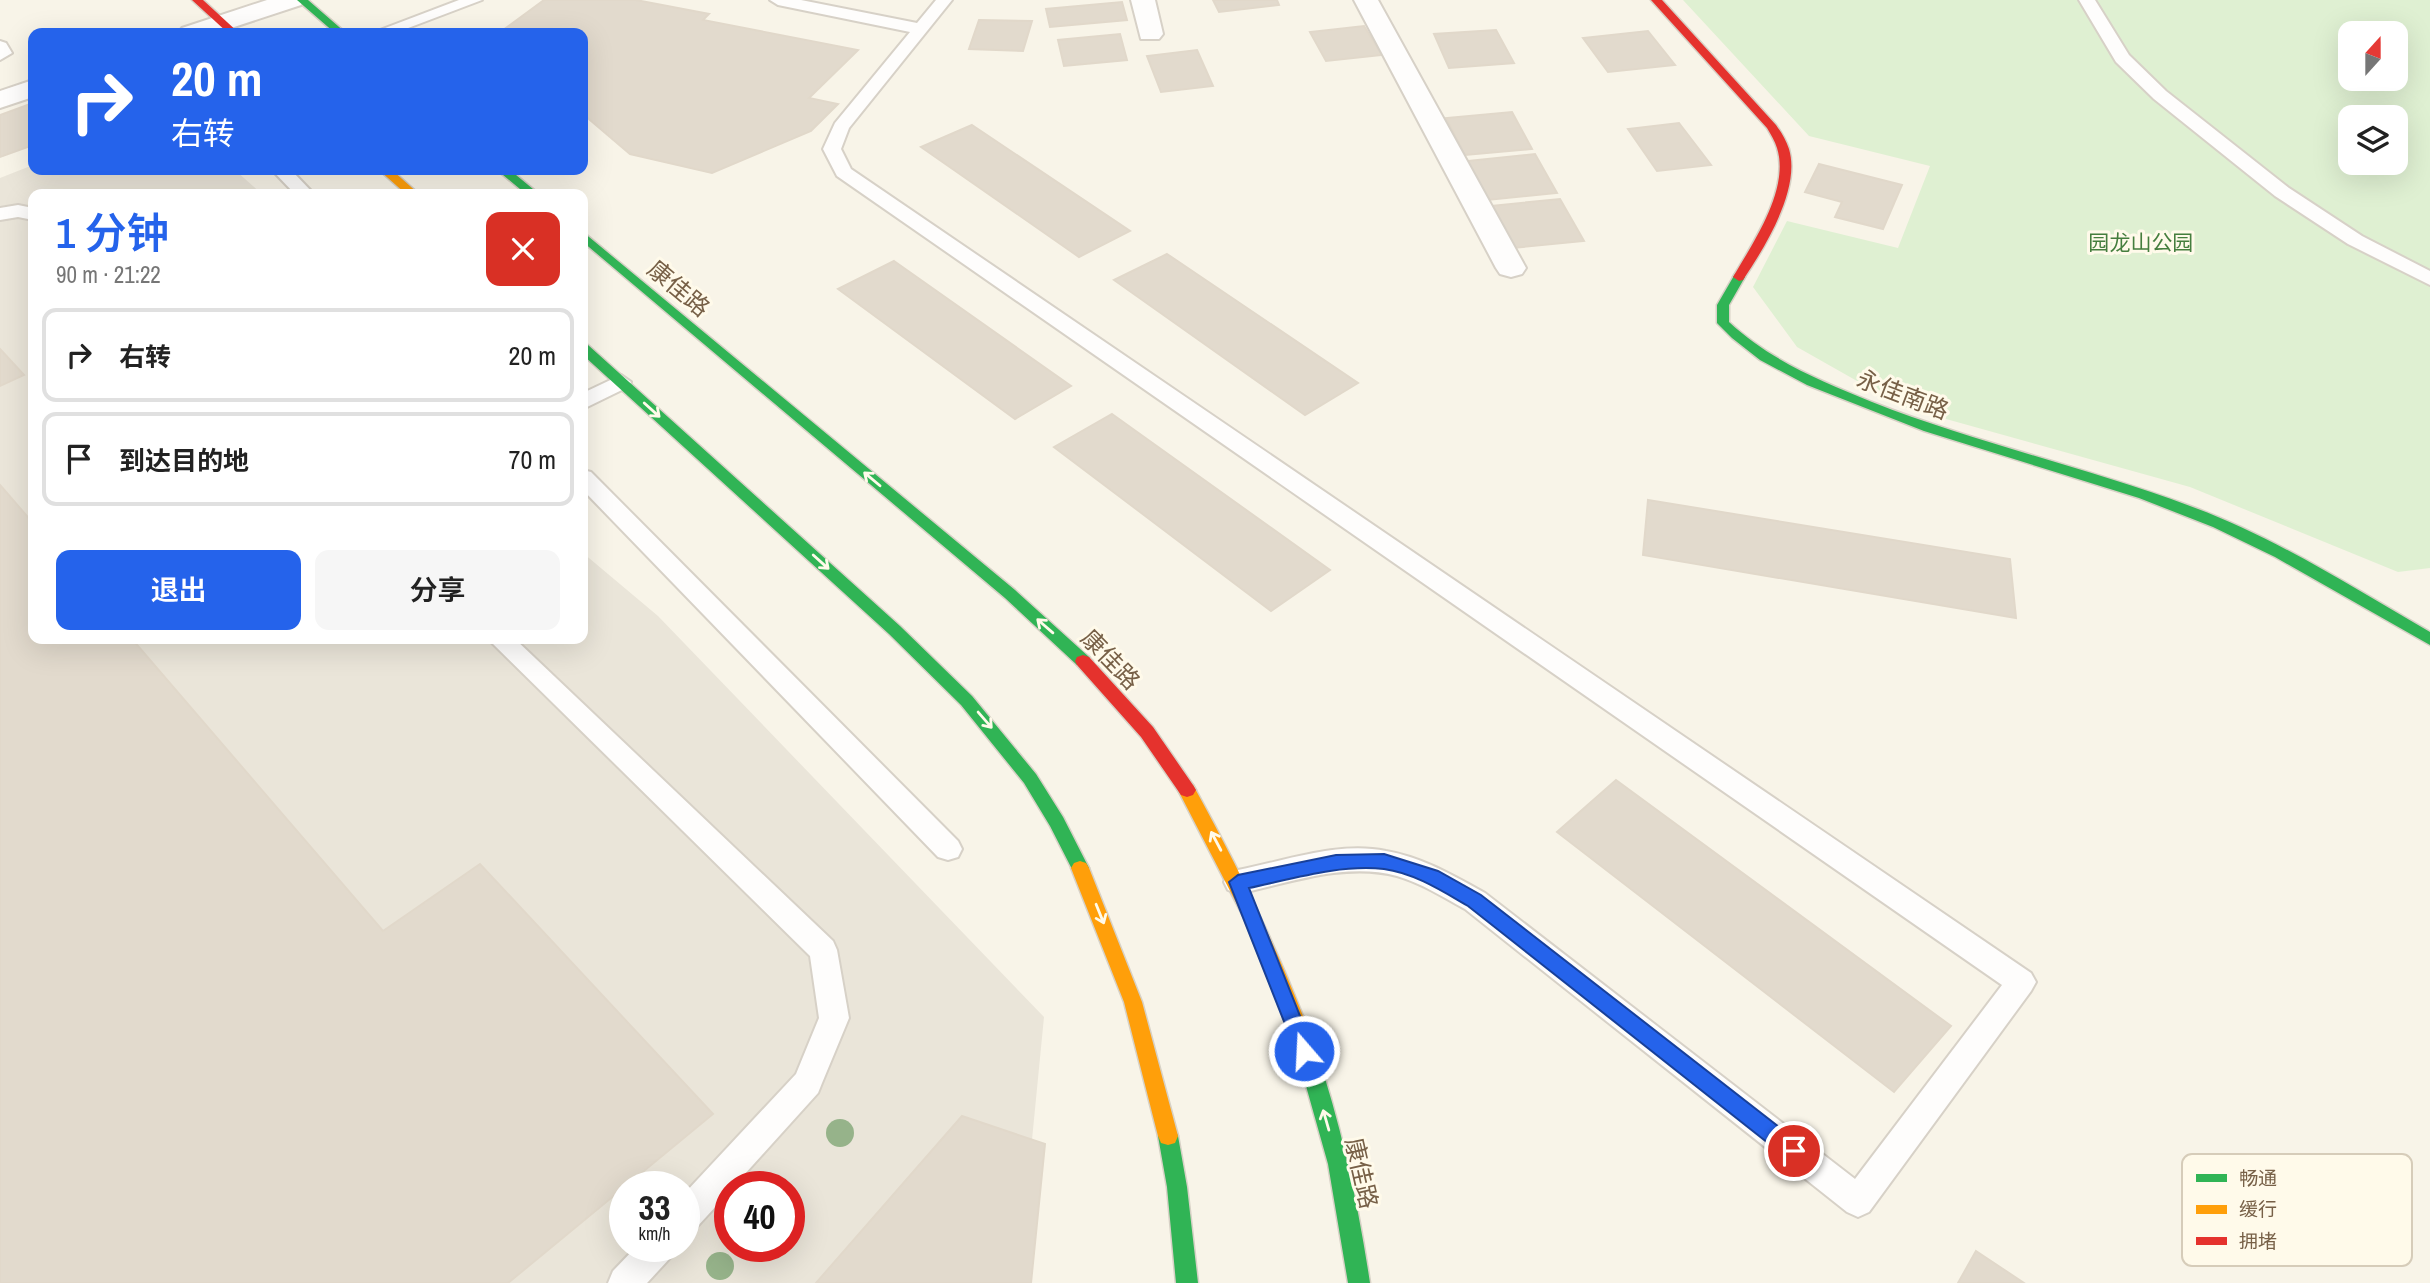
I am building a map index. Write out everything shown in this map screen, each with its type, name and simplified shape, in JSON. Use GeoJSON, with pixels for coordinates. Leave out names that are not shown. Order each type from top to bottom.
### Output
{"type":"FeatureCollection","features":[{"type":"Feature","properties":{"kind":"street"},"geometry":{"type":"LineString","coordinates":[[197,0],[228,28],[292,0]]}},
{"type":"Feature","properties":{"kind":"street"},"geometry":{"type":"LineString","coordinates":[[302,0],[335,28]]}},
{"type":"Feature","properties":{"kind":"street"},"geometry":{"type":"LineString","coordinates":[[1143,0],[1150,34]]}},
{"type":"Feature","properties":{"kind":"street"},"geometry":{"type":"LineString","coordinates":[[1366,0],[1511,268]]}},
{"type":"Feature","properties":{"kind":"street","name":"永佳南路"},"geometry":{"type":"LineString","coordinates":[[1656,0],[1772,127],[1784,151],[1785,177],[1776,202],[1723,305],[1723,323],[1738,340],[1762,358],[1898,419],[2143,494],[2209,519],[2430,639]]}},
{"type":"Feature","properties":{"kind":"street"},"geometry":{"type":"LineString","coordinates":[[0,100],[28,90]]}},
{"type":"Feature","properties":{"kind":"street"},"geometry":{"type":"LineString","coordinates":[[392,175],[407,189]]}},
{"type":"Feature","properties":{"kind":"street"},"geometry":{"type":"LineString","coordinates":[[509,175],[527,189]]}},
{"type":"Feature","properties":{"kind":"street","name":"康佳路"},"geometry":{"type":"LineString","coordinates":[[588,240],[1071,648],[1147,731],[1204,819],[1238,882],[1296,1024],[1345,1186],[1359,1283]]}},
{"type":"Feature","properties":{"kind":"street"},"geometry":{"type":"LineString","coordinates":[[588,352],[938,668],[1021,763],[1042,794],[1064,829],[1096,904],[1121,964],[1147,1046],[1170,1132],[1184,1223],[1187,1283]]}},
{"type":"Feature","properties":{"kind":"lane"},"geometry":{"type":"LineString","coordinates":[[394,28],[474,0]]}},
{"type":"Feature","properties":{"kind":"lane"},"geometry":{"type":"LineString","coordinates":[[778,0],[921,29]]}},
{"type":"Feature","properties":{"kind":"lane"},"geometry":{"type":"LineString","coordinates":[[944,0],[841,127],[832,149],[843,172],[2021,982],[1858,1202],[1475,901],[1432,876],[1384,862],[1336,863],[1238,882]]}},
{"type":"Feature","properties":{"kind":"lane"},"geometry":{"type":"LineString","coordinates":[[2087,0],[2122,58],[2160,95],[2282,192],[2355,240],[2430,279]]}},
{"type":"Feature","properties":{"kind":"lane"},"geometry":{"type":"LineString","coordinates":[[0,46],[4,53],[0,55]]}},
{"type":"Feature","properties":{"kind":"lane"},"geometry":{"type":"LineString","coordinates":[[286,175],[300,189]]}},
{"type":"Feature","properties":{"kind":"lane"},"geometry":{"type":"LineString","coordinates":[[0,214],[18,211],[28,213]]}},
{"type":"Feature","properties":{"kind":"lane"},"geometry":{"type":"LineString","coordinates":[[588,399],[621,382]]}},
{"type":"Feature","properties":{"kind":"lane"},"geometry":{"type":"LineString","coordinates":[[588,482],[948,849]]}},
{"type":"Feature","properties":{"kind":"lane"},"geometry":{"type":"LineString","coordinates":[[505,644],[823,950],[834,1018],[807,1083],[700,1200]]}},
{"type":"Feature","properties":{"kind":"lane"},"geometry":{"type":"LineString","coordinates":[[625,1283],[644,1262]]}},
{"type":"Feature","properties":{"kind":"shaded area"},"geometry":{"type":"Polygon","coordinates":[[[28,167],[28,175],[241,175],[256,189],[28,189],[28,644],[588,644],[588,557],[658,616],[1044,1017],[1018,1283],[0,1283],[0,178],[28,167]]]}},
{"type":"Feature","properties":{"kind":"green space","name":"园龙山公园"},"geometry":{"type":"Polygon","coordinates":[[[1683,0],[2430,0],[2430,568],[2398,572],[2190,487],[1903,407],[1797,347],[1753,287],[1787,221],[1898,248],[1930,166],[1809,136],[1683,0]]]}},
{"type":"Feature","properties":{"kind":"building"},"geometry":{"type":"Polygon","coordinates":[[[544,0],[636,0],[709,14],[703,20],[858,50],[809,98],[838,104],[811,131],[712,173],[630,154],[588,118],[588,28],[506,28],[544,0]]]}},
{"type":"Feature","properties":{"kind":"building"},"geometry":{"type":"Polygon","coordinates":[[[1213,0],[1277,0],[1279,5],[1219,12],[1213,0]]]}},
{"type":"Feature","properties":{"kind":"building"},"geometry":{"type":"Polygon","coordinates":[[[1122,2],[1127,20],[1050,27],[1046,9],[1122,2]]]}},
{"type":"Feature","properties":{"kind":"building"},"geometry":{"type":"Polygon","coordinates":[[[979,20],[1032,21],[1023,51],[969,49],[979,20]]]}},
{"type":"Feature","properties":{"kind":"building"},"geometry":{"type":"Polygon","coordinates":[[[1364,26],[1382,55],[1326,61],[1310,32],[1364,26]]]}},
{"type":"Feature","properties":{"kind":"building"},"geometry":{"type":"Polygon","coordinates":[[[1496,30],[1514,63],[1449,68],[1434,34],[1496,30]]]}},
{"type":"Feature","properties":{"kind":"building"},"geometry":{"type":"Polygon","coordinates":[[[1648,31],[1675,65],[1608,72],[1583,38],[1648,31]]]}},
{"type":"Feature","properties":{"kind":"building"},"geometry":{"type":"Polygon","coordinates":[[[1120,34],[1127,60],[1064,66],[1058,40],[1120,34]]]}},
{"type":"Feature","properties":{"kind":"building"},"geometry":{"type":"Polygon","coordinates":[[[1197,50],[1213,86],[1161,92],[1147,56],[1197,50]]]}},
{"type":"Feature","properties":{"kind":"building"},"geometry":{"type":"Polygon","coordinates":[[[28,105],[28,147],[0,157],[0,115],[28,105]]]}},
{"type":"Feature","properties":{"kind":"building"},"geometry":{"type":"Polygon","coordinates":[[[1512,112],[1532,149],[1465,155],[1446,118],[1512,112]]]}},
{"type":"Feature","properties":{"kind":"building"},"geometry":{"type":"Polygon","coordinates":[[[1679,123],[1711,165],[1657,171],[1628,129],[1679,123]]]}},
{"type":"Feature","properties":{"kind":"building"},"geometry":{"type":"Polygon","coordinates":[[[972,125],[1130,231],[1079,257],[921,147],[972,125]]]}},
{"type":"Feature","properties":{"kind":"building"},"geometry":{"type":"Polygon","coordinates":[[[1535,154],[1557,193],[1487,200],[1467,161],[1535,154]]]}},
{"type":"Feature","properties":{"kind":"building"},"geometry":{"type":"Polygon","coordinates":[[[1819,164],[1902,185],[1883,229],[1835,217],[1842,202],[1805,192],[1819,164]]]}},
{"type":"Feature","properties":{"kind":"building"},"geometry":{"type":"Polygon","coordinates":[[[1560,199],[1584,241],[1512,248],[1490,206],[1560,199]]]}},
{"type":"Feature","properties":{"kind":"building"},"geometry":{"type":"Polygon","coordinates":[[[1167,254],[1358,383],[1305,415],[1114,280],[1167,254]]]}},
{"type":"Feature","properties":{"kind":"building"},"geometry":{"type":"Polygon","coordinates":[[[894,261],[1071,386],[1015,419],[838,289],[894,261]]]}},
{"type":"Feature","properties":{"kind":"building"},"geometry":{"type":"Polygon","coordinates":[[[0,349],[24,375],[0,386],[0,349]]]}},
{"type":"Feature","properties":{"kind":"building"},"geometry":{"type":"Polygon","coordinates":[[[1112,414],[1330,570],[1271,611],[1054,447],[1112,414]]]}},
{"type":"Feature","properties":{"kind":"building"},"geometry":{"type":"Polygon","coordinates":[[[0,485],[28,517],[28,644],[136,644],[383,931],[480,864],[713,1114],[644,1171],[609,1171],[609,1200],[508,1283],[0,1283],[0,485]]]}},
{"type":"Feature","properties":{"kind":"building"},"geometry":{"type":"Polygon","coordinates":[[[1648,500],[2010,559],[2016,618],[1643,555],[1648,500]]]}},
{"type":"Feature","properties":{"kind":"building"},"geometry":{"type":"Polygon","coordinates":[[[1616,780],[1951,1026],[1894,1092],[1557,832],[1616,780]]]}},
{"type":"Feature","properties":{"kind":"building"},"geometry":{"type":"Polygon","coordinates":[[[962,1116],[1045,1144],[1031,1283],[816,1283],[962,1116]]]}},
{"type":"Feature","properties":{"kind":"building"},"geometry":{"type":"Polygon","coordinates":[[[1976,1251],[2024,1283],[1958,1283],[1976,1251]]]}},
{"type":"Feature","properties":{"kind":"traffic: fast"},"geometry":{"type":"LineString","coordinates":[[302,0],[335,28]]}},
{"type":"Feature","properties":{"kind":"traffic: fast"},"geometry":{"type":"LineString","coordinates":[[509,175],[527,189]]}},
{"type":"Feature","properties":{"kind":"traffic: fast"},"geometry":{"type":"LineString","coordinates":[[588,240],[1010,594],[1083,661]]}},
{"type":"Feature","properties":{"kind":"traffic: fast"},"geometry":{"type":"LineString","coordinates":[[1739,277],[1723,305],[1723,323],[1750,347],[1796,374],[1929,428],[2102,481],[2219,523],[2311,570],[2430,639]]}},
{"type":"Feature","properties":{"kind":"traffic: fast"},"geometry":{"type":"LineString","coordinates":[[588,353],[895,630],[966,701],[1030,779],[1057,822],[1080,868]]}},
{"type":"Feature","properties":{"kind":"traffic: fast"},"geometry":{"type":"LineString","coordinates":[[1305,1047],[1338,1164],[1359,1283]]}},
{"type":"Feature","properties":{"kind":"traffic: fast"},"geometry":{"type":"LineString","coordinates":[[1168,1136],[1177,1187],[1187,1283]]}},
{"type":"Feature","properties":{"kind":"traffic: slow"},"geometry":{"type":"LineString","coordinates":[[391,175],[407,189]]}},
{"type":"Feature","properties":{"kind":"traffic: slow"},"geometry":{"type":"LineString","coordinates":[[1187,790],[1252,916],[1305,1047]]}},
{"type":"Feature","properties":{"kind":"traffic: slow"},"geometry":{"type":"LineString","coordinates":[[1080,868],[1133,1002],[1168,1136]]}},
{"type":"Feature","properties":{"kind":"traffic: jam"},"geometry":{"type":"LineString","coordinates":[[197,0],[228,28]]}},
{"type":"Feature","properties":{"kind":"traffic: jam"},"geometry":{"type":"LineString","coordinates":[[1656,0],[1772,127],[1784,151],[1784,183],[1779,200],[1739,277]]}},
{"type":"Feature","properties":{"kind":"traffic: jam"},"geometry":{"type":"LineString","coordinates":[[1083,661],[1147,732],[1187,790]]}},
{"type":"Feature","properties":{"kind":"route"},"geometry":{"type":"LineString","coordinates":[[1304,1051],[1296,1024],[1238,882],[1336,863],[1384,862],[1432,876],[1475,901],[1794,1151]]}}]}
